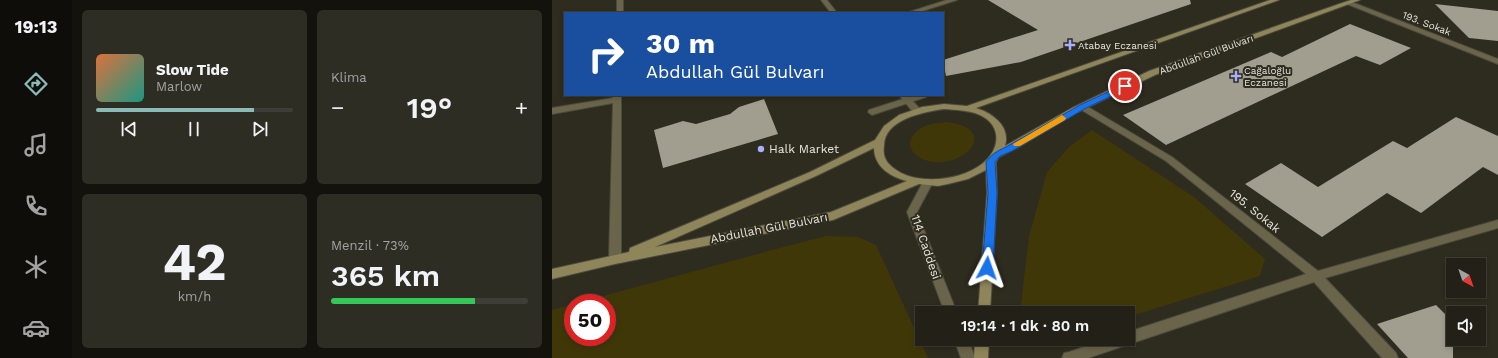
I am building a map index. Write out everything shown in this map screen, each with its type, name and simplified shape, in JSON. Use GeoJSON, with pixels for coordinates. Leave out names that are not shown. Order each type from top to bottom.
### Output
{"type":"FeatureCollection","features":[{"type":"Feature","properties":{"kind":"main road"},"geometry":{"type":"LineString","coordinates":[[968,108],[1276,0]]}},
{"type":"Feature","properties":{"kind":"main road","name":"Abdullah Gül Bulvarı"},"geometry":{"type":"LineString","coordinates":[[994,158],[1083,106],[1153,72],[1357,0]]}},
{"type":"Feature","properties":{"kind":"main road"},"geometry":{"type":"LineString","coordinates":[[984,306],[994,158],[1002,142],[1000,131],[994,121],[982,113],[968,108],[951,106],[934,107],[904,116],[893,123],[884,132],[879,142],[878,154],[885,166],[899,175],[923,181],[946,181],[963,177],[979,170],[994,158]]}},
{"type":"Feature","properties":{"kind":"main road","name":"Abdullah Gül Bulvarı"},"geometry":{"type":"LineString","coordinates":[[615,259],[813,174],[879,142]]}},
{"type":"Feature","properties":{"kind":"main road","name":"Abdullah Gül Bulvarı"},"geometry":{"type":"LineString","coordinates":[[552,274],[615,259],[833,216],[923,181]]}},
{"type":"Feature","properties":{"kind":"main road"},"geometry":{"type":"LineString","coordinates":[[981,358],[982,346]]}},
{"type":"Feature","properties":{"kind":"street"},"geometry":{"type":"LineString","coordinates":[[620,0],[620,12]]}},
{"type":"Feature","properties":{"kind":"street"},"geometry":{"type":"LineString","coordinates":[[824,0],[833,12]]}},
{"type":"Feature","properties":{"kind":"street"},"geometry":{"type":"LineString","coordinates":[[912,12],[954,0]]}},
{"type":"Feature","properties":{"kind":"street","name":"193. Sokak"},"geometry":{"type":"LineString","coordinates":[[1349,3],[1498,62]]}},
{"type":"Feature","properties":{"kind":"street"},"geometry":{"type":"LineString","coordinates":[[872,112],[905,97],[917,111]]}},
{"type":"Feature","properties":{"kind":"street"},"geometry":{"type":"LineString","coordinates":[[552,111],[617,98],[615,259]]}},
{"type":"Feature","properties":{"kind":"street","name":"195. Sokak"},"geometry":{"type":"LineString","coordinates":[[1083,106],[1169,159],[1316,276],[1391,358]]}},
{"type":"Feature","properties":{"kind":"street","name":"114 Caddesi"},"geometry":{"type":"LineString","coordinates":[[923,181],[912,212],[948,306]]}},
{"type":"Feature","properties":{"kind":"street"},"geometry":{"type":"LineString","coordinates":[[1135,336],[1316,276],[1498,224]]}},
{"type":"Feature","properties":{"kind":"street"},"geometry":{"type":"LineString","coordinates":[[964,346],[968,358]]}},
{"type":"Feature","properties":{"kind":"street"},"geometry":{"type":"LineString","coordinates":[[1069,358],[1106,346]]}},
{"type":"Feature","properties":{"kind":"shaded area"},"geometry":{"type":"Polygon","coordinates":[[[946,122],[963,126],[972,132],[974,140],[971,148],[963,155],[952,160],[939,162],[925,160],[913,153],[910,143],[914,134],[925,126],[946,122]]]}},
{"type":"Feature","properties":{"kind":"shaded area"},"geometry":{"type":"Polygon","coordinates":[[[1092,130],[1194,197],[1265,259],[1260,276],[1135,315],[1135,306],[1021,306],[1029,236],[1047,172],[1069,147],[1092,130]]]}},
{"type":"Feature","properties":{"kind":"shaded area"},"geometry":{"type":"Polygon","coordinates":[[[826,236],[858,237],[876,245],[915,330],[915,346],[922,346],[928,358],[552,358],[552,310],[564,307],[564,346],[616,346],[616,294],[610,294],[826,236]]]}},
{"type":"Feature","properties":{"kind":"building"},"geometry":{"type":"Polygon","coordinates":[[[988,0],[1190,0],[1191,4],[1021,62],[946,76],[944,60],[1038,30],[988,0]]]}},
{"type":"Feature","properties":{"kind":"building"},"geometry":{"type":"Polygon","coordinates":[[[1435,4],[1498,11],[1498,41],[1469,38],[1435,4]]]}},
{"type":"Feature","properties":{"kind":"building"},"geometry":{"type":"Polygon","coordinates":[[[1350,24],[1411,48],[1380,65],[1356,56],[1166,145],[1123,115],[1271,52],[1282,57],[1350,24]]]}},
{"type":"Feature","properties":{"kind":"building"},"geometry":{"type":"Polygon","coordinates":[[[764,99],[778,134],[663,168],[654,130],[683,121],[696,124],[730,114],[739,107],[764,99]]]}},
{"type":"Feature","properties":{"kind":"building"},"geometry":{"type":"Polygon","coordinates":[[[1456,117],[1498,136],[1498,175],[1483,167],[1421,213],[1387,193],[1322,237],[1245,184],[1281,163],[1318,187],[1393,141],[1407,148],[1456,117]]]}},
{"type":"Feature","properties":{"kind":"building"},"geometry":{"type":"Polygon","coordinates":[[[1436,305],[1446,315],[1446,346],[1453,346],[1453,358],[1408,358],[1377,324],[1436,305]]]}},
{"type":"Feature","properties":{"kind":"slow traffic"},"geometry":{"type":"LineString","coordinates":[[1017,144],[1062,118]]}},
{"type":"Feature","properties":{"kind":"place","name":"Atabay Eczanesi"},"geometry":{"type":"Point","coordinates":[1070,45]}},
{"type":"Feature","properties":{"kind":"place","name":"Cağaloğlu Eczanesi"},"geometry":{"type":"Point","coordinates":[1236,76]}},
{"type":"Feature","properties":{"kind":"place","name":"Halk Market"},"geometry":{"type":"Point","coordinates":[761,149]}},
{"type":"Feature","properties":{"kind":"route"},"geometry":{"type":"LineString","coordinates":[[987,268],[992,193],[991,162],[997,154],[1009,149],[1083,106],[1125,86]]}}]}
